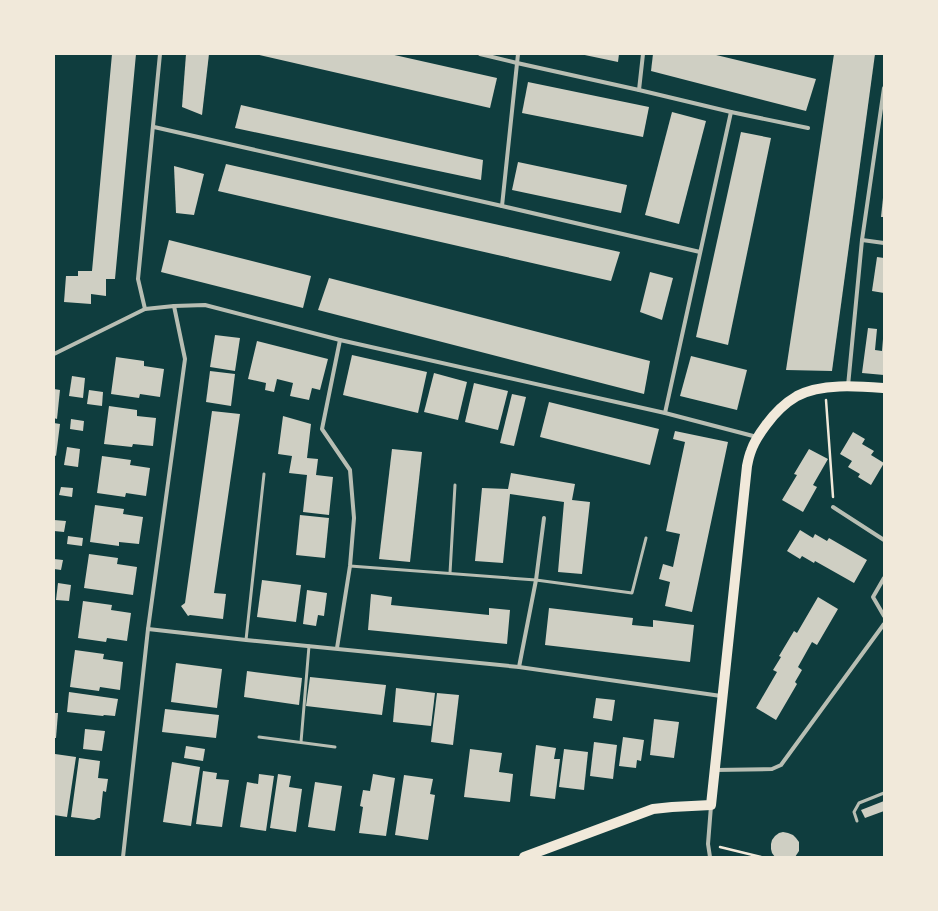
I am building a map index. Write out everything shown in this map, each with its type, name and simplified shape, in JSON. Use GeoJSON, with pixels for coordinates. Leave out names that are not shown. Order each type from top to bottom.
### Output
{"type":"FeatureCollection","features":[{"type":"Feature","properties":{"kind":"main road"},"geometry":{"type":"LineString","coordinates":[[524,857],[653,809],[711,805],[747,466],[751,450],[772,417],[784,405],[797,396],[812,390],[825,388],[848,386],[884,388]]}},
{"type":"Feature","properties":{"kind":"street"},"geometry":{"type":"LineString","coordinates":[[145,309],[138,279],[160,54]]}},
{"type":"Feature","properties":{"kind":"street"},"geometry":{"type":"LineString","coordinates":[[480,54],[731,112],[808,128]]}},
{"type":"Feature","properties":{"kind":"street"},"geometry":{"type":"LineString","coordinates":[[502,206],[518,54]]}},
{"type":"Feature","properties":{"kind":"street"},"geometry":{"type":"LineString","coordinates":[[639,90],[643,54]]}},
{"type":"Feature","properties":{"kind":"street"},"geometry":{"type":"LineString","coordinates":[[848,386],[862,240],[884,88]]}},
{"type":"Feature","properties":{"kind":"street"},"geometry":{"type":"LineString","coordinates":[[665,413],[731,112]]}},
{"type":"Feature","properties":{"kind":"street"},"geometry":{"type":"LineString","coordinates":[[154,127],[700,252]]}},
{"type":"Feature","properties":{"kind":"street"},"geometry":{"type":"LineString","coordinates":[[862,240],[884,243]]}},
{"type":"Feature","properties":{"kind":"street"},"geometry":{"type":"LineString","coordinates":[[54,354],[145,309],[205,305],[340,340],[665,413],[758,437]]}},
{"type":"Feature","properties":{"kind":"street"},"geometry":{"type":"LineString","coordinates":[[123,857],[148,629],[185,359],[174,306]]}},
{"type":"Feature","properties":{"kind":"street"},"geometry":{"type":"LineString","coordinates":[[337,648],[350,566],[354,518],[350,470],[322,429],[340,340]]}},
{"type":"Feature","properties":{"kind":"street"},"geometry":{"type":"LineString","coordinates":[[834,507],[884,540]]}},
{"type":"Feature","properties":{"kind":"street"},"geometry":{"type":"LineString","coordinates":[[519,667],[536,580],[544,518]]}},
{"type":"Feature","properties":{"kind":"street"},"geometry":{"type":"LineString","coordinates":[[884,578],[873,598],[884,616]]}},
{"type":"Feature","properties":{"kind":"street"},"geometry":{"type":"LineString","coordinates":[[714,770],[772,769],[781,765],[884,624]]}},
{"type":"Feature","properties":{"kind":"street"},"geometry":{"type":"LineString","coordinates":[[148,629],[519,667],[722,696]]}},
{"type":"Feature","properties":{"kind":"street"},"geometry":{"type":"LineString","coordinates":[[710,857],[708,844],[711,805]]}},
{"type":"Feature","properties":{"kind":"lane"},"geometry":{"type":"LineString","coordinates":[[246,640],[264,474]]}},
{"type":"Feature","properties":{"kind":"lane"},"geometry":{"type":"LineString","coordinates":[[450,573],[455,485]]}},
{"type":"Feature","properties":{"kind":"lane"},"geometry":{"type":"LineString","coordinates":[[350,566],[536,580],[632,593],[646,538]]}},
{"type":"Feature","properties":{"kind":"lane"},"geometry":{"type":"LineString","coordinates":[[301,742],[309,646]]}},
{"type":"Feature","properties":{"kind":"lane"},"geometry":{"type":"LineString","coordinates":[[259,737],[335,747]]}},
{"type":"Feature","properties":{"kind":"lane"},"geometry":{"type":"LineString","coordinates":[[857,821],[854,812],[858,803],[884,793]]}},
{"type":"Feature","properties":{"kind":"path"},"geometry":{"type":"LineString","coordinates":[[825,388],[834,507]]}},
{"type":"Feature","properties":{"kind":"path"},"geometry":{"type":"LineString","coordinates":[[708,844],[761,857]]}},
{"type":"Feature","properties":{"kind":"building"},"geometry":{"type":"Polygon","coordinates":[[[112,54],[136,54],[115,279],[106,279],[106,296],[91,294],[91,304],[64,302],[66,276],[78,276],[78,271],[92,271],[112,54]]]}},
{"type":"Feature","properties":{"kind":"building"},"geometry":{"type":"Polygon","coordinates":[[[186,54],[209,54],[202,115],[182,107],[186,54]]]}},
{"type":"Feature","properties":{"kind":"building"},"geometry":{"type":"Polygon","coordinates":[[[255,54],[390,54],[497,78],[490,108],[255,54]]]}},
{"type":"Feature","properties":{"kind":"building"},"geometry":{"type":"Polygon","coordinates":[[[580,54],[619,54],[618,62],[580,54]]]}},
{"type":"Feature","properties":{"kind":"building"},"geometry":{"type":"Polygon","coordinates":[[[653,54],[712,54],[816,79],[806,111],[651,71],[653,54]]]}},
{"type":"Feature","properties":{"kind":"building"},"geometry":{"type":"Polygon","coordinates":[[[834,54],[875,54],[832,371],[786,370],[834,54]]]}},
{"type":"Feature","properties":{"kind":"building"},"geometry":{"type":"Polygon","coordinates":[[[528,82],[649,107],[643,137],[522,113],[528,82]]]}},
{"type":"Feature","properties":{"kind":"building"},"geometry":{"type":"Polygon","coordinates":[[[241,105],[483,160],[481,180],[235,128],[241,105]]]}},
{"type":"Feature","properties":{"kind":"building"},"geometry":{"type":"Polygon","coordinates":[[[672,112],[706,121],[679,224],[645,215],[672,112]]]}},
{"type":"Feature","properties":{"kind":"building"},"geometry":{"type":"Polygon","coordinates":[[[741,132],[771,138],[728,345],[696,337],[741,132]]]}},
{"type":"Feature","properties":{"kind":"building"},"geometry":{"type":"Polygon","coordinates":[[[518,162],[627,185],[621,213],[512,190],[518,162]]]}},
{"type":"Feature","properties":{"kind":"building"},"geometry":{"type":"Polygon","coordinates":[[[226,164],[620,252],[611,281],[218,191],[226,164]]]}},
{"type":"Feature","properties":{"kind":"building"},"geometry":{"type":"Polygon","coordinates":[[[174,166],[204,174],[194,215],[176,213],[174,166]]]}},
{"type":"Feature","properties":{"kind":"building"},"geometry":{"type":"Polygon","coordinates":[[[883,198],[884,217],[881,217],[883,198]]]}},
{"type":"Feature","properties":{"kind":"building"},"geometry":{"type":"Polygon","coordinates":[[[169,240],[311,276],[303,308],[161,272],[169,240]]]}},
{"type":"Feature","properties":{"kind":"building"},"geometry":{"type":"Polygon","coordinates":[[[877,257],[884,258],[884,293],[872,291],[877,257]]]}},
{"type":"Feature","properties":{"kind":"building"},"geometry":{"type":"Polygon","coordinates":[[[650,272],[673,278],[662,320],[640,312],[650,272]]]}},
{"type":"Feature","properties":{"kind":"building"},"geometry":{"type":"Polygon","coordinates":[[[329,278],[650,361],[644,394],[318,310],[329,278]]]}},
{"type":"Feature","properties":{"kind":"building"},"geometry":{"type":"Polygon","coordinates":[[[868,328],[877,329],[875,350],[882,351],[884,339],[884,375],[862,373],[868,328]]]}},
{"type":"Feature","properties":{"kind":"building"},"geometry":{"type":"Polygon","coordinates":[[[215,335],[240,338],[235,371],[210,367],[215,335]]]}},
{"type":"Feature","properties":{"kind":"building"},"geometry":{"type":"Polygon","coordinates":[[[257,341],[328,359],[320,390],[312,388],[309,400],[290,396],[293,383],[277,379],[274,392],[265,390],[266,383],[248,379],[257,341]]]}},
{"type":"Feature","properties":{"kind":"building"},"geometry":{"type":"Polygon","coordinates":[[[352,355],[427,372],[418,413],[343,395],[352,355]]]}},
{"type":"Feature","properties":{"kind":"building"},"geometry":{"type":"Polygon","coordinates":[[[691,356],[747,370],[737,410],[680,396],[691,356]]]}},
{"type":"Feature","properties":{"kind":"building"},"geometry":{"type":"Polygon","coordinates":[[[116,357],[144,361],[144,366],[164,369],[160,397],[140,394],[139,398],[111,394],[116,357]]]}},
{"type":"Feature","properties":{"kind":"building"},"geometry":{"type":"Polygon","coordinates":[[[210,371],[235,374],[231,406],[206,402],[210,371]]]}},
{"type":"Feature","properties":{"kind":"building"},"geometry":{"type":"Polygon","coordinates":[[[434,373],[467,382],[458,420],[424,412],[434,373]]]}},
{"type":"Feature","properties":{"kind":"building"},"geometry":{"type":"Polygon","coordinates":[[[72,376],[85,378],[83,398],[69,396],[72,376]]]}},
{"type":"Feature","properties":{"kind":"building"},"geometry":{"type":"Polygon","coordinates":[[[474,383],[508,391],[498,430],[465,422],[474,383]]]}},
{"type":"Feature","properties":{"kind":"building"},"geometry":{"type":"Polygon","coordinates":[[[54,389],[60,390],[57,419],[54,418],[54,389]]]}},
{"type":"Feature","properties":{"kind":"building"},"geometry":{"type":"Polygon","coordinates":[[[89,390],[103,392],[102,406],[87,404],[89,390]]]}},
{"type":"Feature","properties":{"kind":"building"},"geometry":{"type":"Polygon","coordinates":[[[512,394],[526,397],[514,446],[500,443],[512,394]]]}},
{"type":"Feature","properties":{"kind":"building"},"geometry":{"type":"Polygon","coordinates":[[[549,402],[659,429],[650,465],[540,437],[549,402]]]}},
{"type":"Feature","properties":{"kind":"building"},"geometry":{"type":"Polygon","coordinates":[[[109,406],[137,410],[137,416],[156,418],[153,446],[133,444],[132,447],[104,444],[109,406]]]}},
{"type":"Feature","properties":{"kind":"building"},"geometry":{"type":"Polygon","coordinates":[[[212,411],[240,414],[214,593],[226,594],[223,619],[188,616],[181,606],[185,603],[212,411]]]}},
{"type":"Feature","properties":{"kind":"building"},"geometry":{"type":"Polygon","coordinates":[[[283,416],[311,424],[307,458],[318,459],[316,475],[333,477],[329,515],[303,512],[307,475],[289,473],[292,456],[278,454],[283,416]]]}},
{"type":"Feature","properties":{"kind":"building"},"geometry":{"type":"Polygon","coordinates":[[[71,419],[84,421],[83,431],[70,429],[71,419]]]}},
{"type":"Feature","properties":{"kind":"building"},"geometry":{"type":"Polygon","coordinates":[[[54,423],[60,424],[56,456],[54,455],[54,423]]]}},
{"type":"Feature","properties":{"kind":"building"},"geometry":{"type":"Polygon","coordinates":[[[675,431],[728,442],[692,612],[665,606],[670,582],[659,579],[663,564],[673,567],[680,534],[666,531],[685,442],[673,439],[675,431]]]}},
{"type":"Feature","properties":{"kind":"building"},"geometry":{"type":"Polygon","coordinates":[[[853,432],[865,439],[862,444],[874,451],[871,455],[884,463],[871,485],[858,477],[860,474],[848,467],[852,461],[840,454],[853,432]]]}},
{"type":"Feature","properties":{"kind":"building"},"geometry":{"type":"Polygon","coordinates":[[[67,447],[80,449],[78,467],[64,465],[67,447]]]}},
{"type":"Feature","properties":{"kind":"building"},"geometry":{"type":"Polygon","coordinates":[[[392,449],[422,452],[410,562],[379,559],[392,449]]]}},
{"type":"Feature","properties":{"kind":"building"},"geometry":{"type":"Polygon","coordinates":[[[809,449],[828,459],[813,485],[817,487],[803,512],[782,500],[797,475],[794,474],[809,449]]]}},
{"type":"Feature","properties":{"kind":"building"},"geometry":{"type":"Polygon","coordinates":[[[102,456],[131,460],[130,465],[150,468],[146,496],[126,493],[125,497],[97,493],[102,456]]]}},
{"type":"Feature","properties":{"kind":"building"},"geometry":{"type":"Polygon","coordinates":[[[511,473],[575,484],[572,500],[590,502],[582,574],[558,572],[564,502],[510,494],[503,563],[475,561],[482,488],[508,489],[511,473]]]}},
{"type":"Feature","properties":{"kind":"building"},"geometry":{"type":"Polygon","coordinates":[[[61,487],[73,488],[72,497],[59,495],[61,487]]]}},
{"type":"Feature","properties":{"kind":"building"},"geometry":{"type":"Polygon","coordinates":[[[95,505],[124,509],[123,514],[143,517],[139,544],[119,542],[119,546],[90,542],[95,505]]]}},
{"type":"Feature","properties":{"kind":"building"},"geometry":{"type":"Polygon","coordinates":[[[300,515],[329,518],[325,558],[296,555],[300,515]]]}},
{"type":"Feature","properties":{"kind":"building"},"geometry":{"type":"Polygon","coordinates":[[[54,520],[66,521],[64,532],[54,531],[54,520]]]}},
{"type":"Feature","properties":{"kind":"building"},"geometry":{"type":"Polygon","coordinates":[[[800,530],[813,538],[815,534],[827,541],[829,538],[867,560],[854,583],[815,561],[814,563],[802,556],[800,559],[787,551],[800,530]]]}},
{"type":"Feature","properties":{"kind":"building"},"geometry":{"type":"Polygon","coordinates":[[[68,536],[83,538],[82,546],[67,544],[68,536]]]}},
{"type":"Feature","properties":{"kind":"building"},"geometry":{"type":"Polygon","coordinates":[[[89,554],[118,558],[117,564],[137,567],[133,595],[84,588],[89,554]]]}},
{"type":"Feature","properties":{"kind":"building"},"geometry":{"type":"Polygon","coordinates":[[[54,559],[63,560],[61,570],[54,569],[54,559]]]}},
{"type":"Feature","properties":{"kind":"building"},"geometry":{"type":"Polygon","coordinates":[[[262,580],[301,585],[296,622],[257,617],[262,580]]]}},
{"type":"Feature","properties":{"kind":"building"},"geometry":{"type":"Polygon","coordinates":[[[58,583],[71,585],[69,601],[56,600],[58,583]]]}},
{"type":"Feature","properties":{"kind":"building"},"geometry":{"type":"Polygon","coordinates":[[[307,590],[327,593],[324,616],[318,615],[316,626],[303,624],[307,590]]]}},
{"type":"Feature","properties":{"kind":"building"},"geometry":{"type":"Polygon","coordinates":[[[371,594],[392,597],[391,605],[489,615],[489,608],[510,610],[507,644],[368,630],[371,594]]]}},
{"type":"Feature","properties":{"kind":"building"},"geometry":{"type":"Polygon","coordinates":[[[818,597],[838,609],[817,645],[812,642],[798,667],[802,670],[795,682],[797,684],[776,720],[756,708],[777,672],[773,670],[781,657],[779,656],[794,631],[797,633],[818,597]]]}},
{"type":"Feature","properties":{"kind":"building"},"geometry":{"type":"Polygon","coordinates":[[[83,601],[112,605],[111,610],[131,613],[127,641],[107,638],[106,642],[78,638],[83,601]]]}},
{"type":"Feature","properties":{"kind":"building"},"geometry":{"type":"Polygon","coordinates":[[[549,608],[633,618],[632,625],[653,627],[653,620],[694,625],[690,662],[545,645],[549,608]]]}},
{"type":"Feature","properties":{"kind":"building"},"geometry":{"type":"Polygon","coordinates":[[[75,650],[104,654],[103,659],[123,662],[120,690],[100,687],[99,691],[70,687],[75,650]]]}},
{"type":"Feature","properties":{"kind":"building"},"geometry":{"type":"Polygon","coordinates":[[[176,663],[222,669],[217,708],[171,702],[176,663]]]}},
{"type":"Feature","properties":{"kind":"building"},"geometry":{"type":"Polygon","coordinates":[[[247,671],[302,678],[299,705],[244,697],[247,671]]]}},
{"type":"Feature","properties":{"kind":"building"},"geometry":{"type":"Polygon","coordinates":[[[310,677],[386,685],[382,715],[306,706],[310,677]]]}},
{"type":"Feature","properties":{"kind":"building"},"geometry":{"type":"Polygon","coordinates":[[[396,688],[435,693],[431,726],[393,722],[396,688]]]}},
{"type":"Feature","properties":{"kind":"building"},"geometry":{"type":"Polygon","coordinates":[[[69,692],[118,699],[115,716],[67,712],[69,692]]]}},
{"type":"Feature","properties":{"kind":"building"},"geometry":{"type":"Polygon","coordinates":[[[437,693],[459,695],[453,745],[431,742],[437,693]]]}},
{"type":"Feature","properties":{"kind":"building"},"geometry":{"type":"Polygon","coordinates":[[[596,698],[615,700],[612,721],[593,718],[596,698]]]}},
{"type":"Feature","properties":{"kind":"building"},"geometry":{"type":"Polygon","coordinates":[[[165,709],[219,715],[216,738],[162,732],[165,709]]]}},
{"type":"Feature","properties":{"kind":"building"},"geometry":{"type":"Polygon","coordinates":[[[54,713],[58,713],[56,738],[54,738],[54,713]]]}},
{"type":"Feature","properties":{"kind":"building"},"geometry":{"type":"Polygon","coordinates":[[[654,719],[679,722],[674,758],[650,755],[654,719]]]}},
{"type":"Feature","properties":{"kind":"building"},"geometry":{"type":"Polygon","coordinates":[[[85,729],[105,731],[102,751],[83,749],[85,729]]]}},
{"type":"Feature","properties":{"kind":"building"},"geometry":{"type":"Polygon","coordinates":[[[623,737],[644,740],[641,761],[637,760],[636,768],[619,766],[623,737]]]}},
{"type":"Feature","properties":{"kind":"building"},"geometry":{"type":"Polygon","coordinates":[[[594,742],[617,745],[613,779],[590,776],[594,742]]]}},
{"type":"Feature","properties":{"kind":"building"},"geometry":{"type":"Polygon","coordinates":[[[536,745],[556,748],[554,759],[560,759],[555,799],[530,796],[536,745]]]}},
{"type":"Feature","properties":{"kind":"building"},"geometry":{"type":"Polygon","coordinates":[[[186,746],[205,749],[203,761],[184,758],[186,746]]]}},
{"type":"Feature","properties":{"kind":"building"},"geometry":{"type":"Polygon","coordinates":[[[470,749],[502,753],[499,772],[513,774],[510,802],[464,797],[470,749]]]}},
{"type":"Feature","properties":{"kind":"building"},"geometry":{"type":"Polygon","coordinates":[[[564,749],[588,752],[584,790],[559,787],[564,749]]]}},
{"type":"Feature","properties":{"kind":"building"},"geometry":{"type":"Polygon","coordinates":[[[55,754],[76,757],[67,817],[54,815],[55,754]]]}},
{"type":"Feature","properties":{"kind":"building"},"geometry":{"type":"Polygon","coordinates":[[[79,758],[100,761],[98,778],[108,779],[106,792],[103,791],[100,818],[94,820],[71,817],[79,758]]]}},
{"type":"Feature","properties":{"kind":"building"},"geometry":{"type":"Polygon","coordinates":[[[172,762],[200,767],[191,826],[163,822],[172,762]]]}},
{"type":"Feature","properties":{"kind":"building"},"geometry":{"type":"Polygon","coordinates":[[[203,771],[217,773],[216,779],[229,780],[222,827],[196,824],[203,771]]]}},
{"type":"Feature","properties":{"kind":"building"},"geometry":{"type":"Polygon","coordinates":[[[259,774],[274,776],[266,831],[240,827],[247,782],[258,784],[259,774]]]}},
{"type":"Feature","properties":{"kind":"building"},"geometry":{"type":"Polygon","coordinates":[[[278,774],[291,776],[289,787],[302,789],[296,832],[270,828],[278,774]]]}},
{"type":"Feature","properties":{"kind":"building"},"geometry":{"type":"Polygon","coordinates":[[[373,774],[395,778],[386,836],[359,833],[363,807],[360,806],[363,790],[370,791],[373,774]]]}},
{"type":"Feature","properties":{"kind":"building"},"geometry":{"type":"Polygon","coordinates":[[[404,775],[433,779],[430,794],[435,795],[428,840],[395,835],[404,775]]]}},
{"type":"Feature","properties":{"kind":"building"},"geometry":{"type":"Polygon","coordinates":[[[315,782],[342,786],[335,831],[308,827],[315,782]]]}},
{"type":"Feature","properties":{"kind":"building"},"geometry":{"type":"Polygon","coordinates":[[[884,801],[884,811],[865,818],[861,810],[884,801]]]}},
{"type":"Feature","properties":{"kind":"building"},"geometry":{"type":"Polygon","coordinates":[[[783,832],[793,835],[799,842],[799,851],[795,857],[775,857],[772,853],[772,840],[779,833],[783,832]]]}}]}
